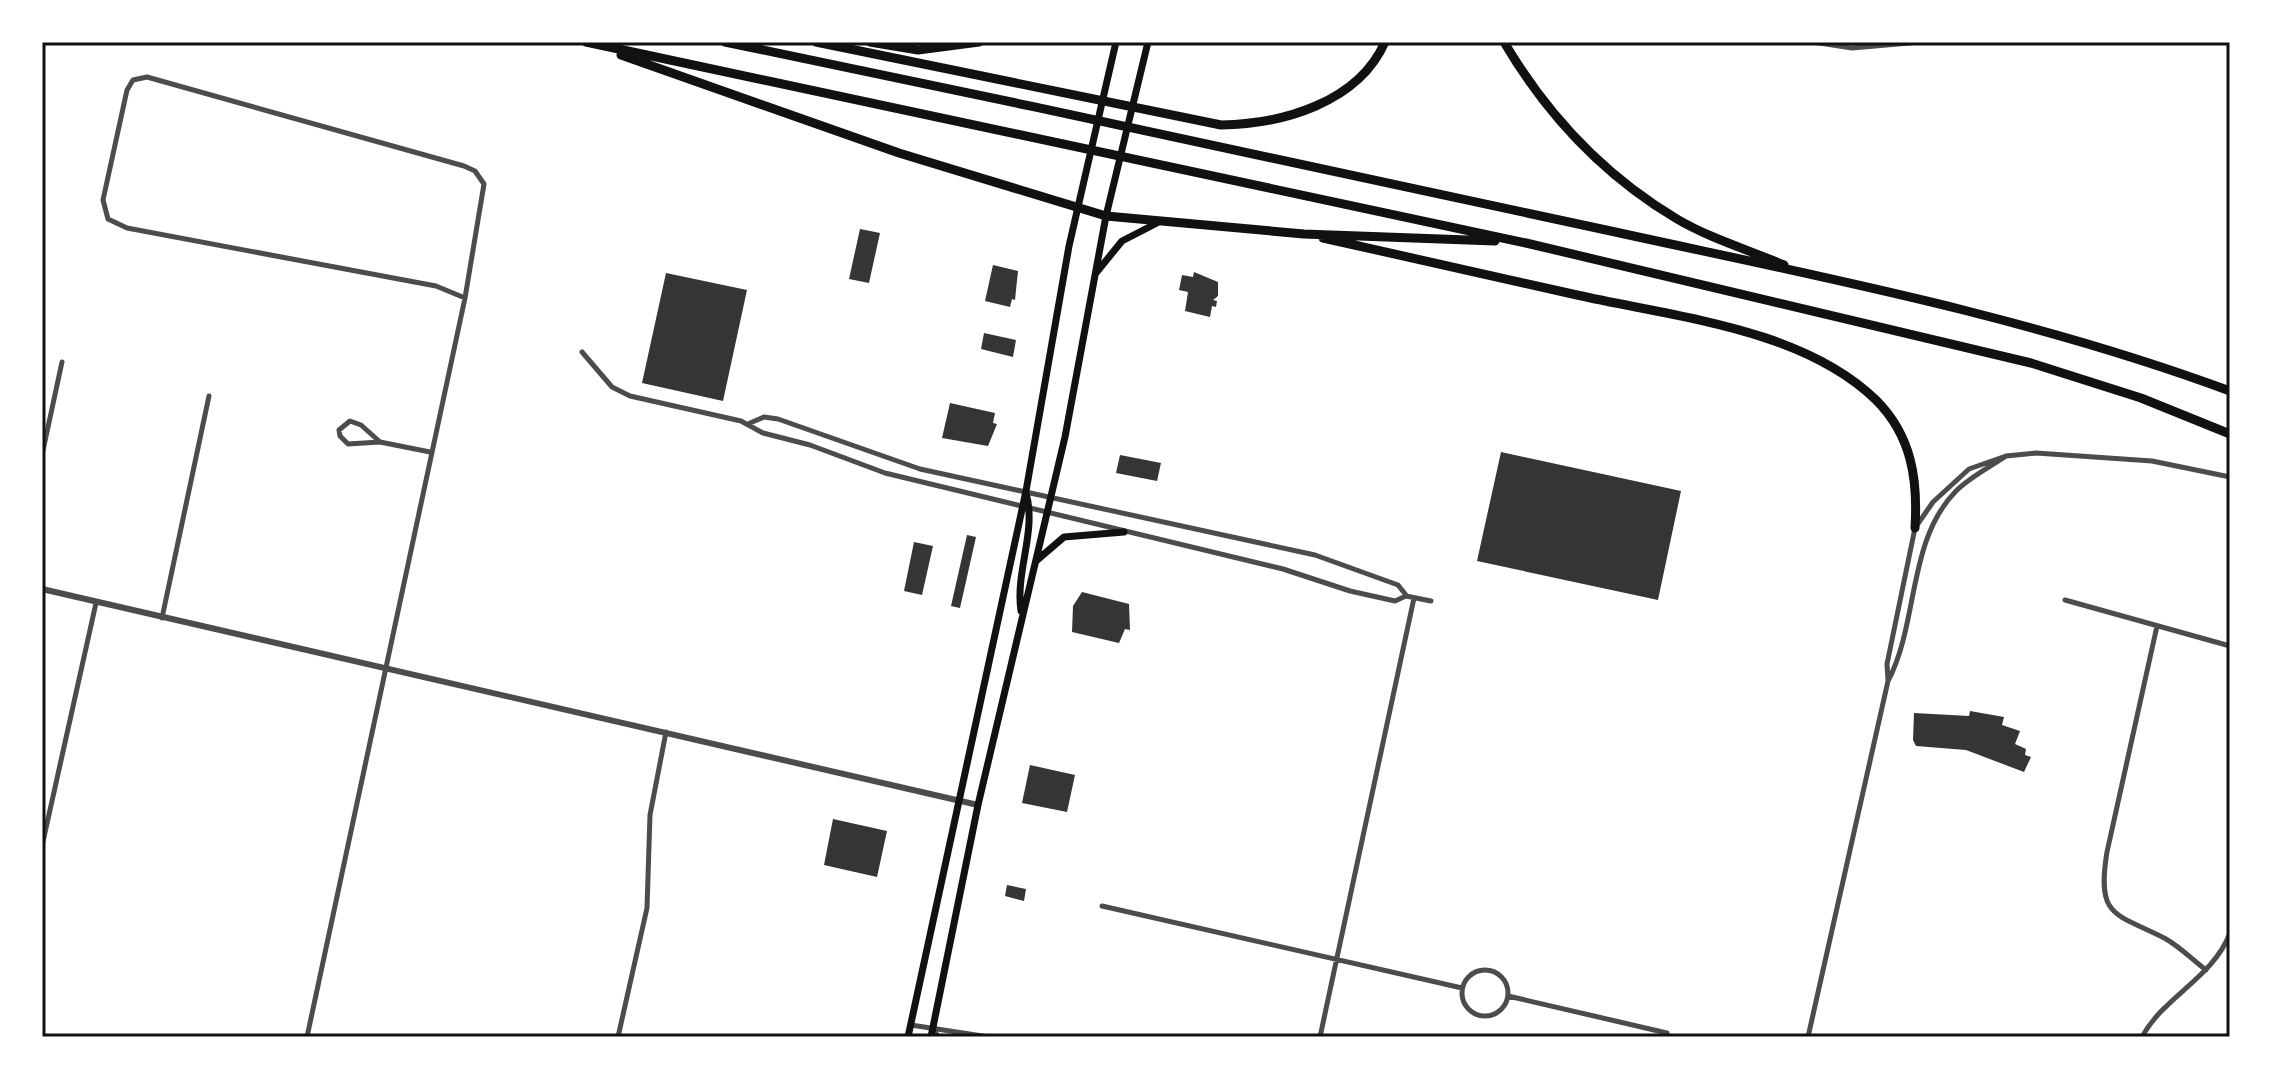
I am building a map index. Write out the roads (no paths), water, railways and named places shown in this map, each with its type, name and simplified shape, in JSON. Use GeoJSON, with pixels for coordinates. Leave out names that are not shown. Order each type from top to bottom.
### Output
{"type":"FeatureCollection","features":[{"type":"Feature","properties":{"kind":"highway"},"geometry":{"type":"LineString","coordinates":[[586,42],[899,153],[1106,216],[1304,234],[1526,243]]}},
{"type":"Feature","properties":{"kind":"highway"},"geometry":{"type":"LineString","coordinates":[[586,42],[1526,243],[2031,363],[2141,398],[2230,434]]}},
{"type":"Feature","properties":{"kind":"highway"},"geometry":{"type":"LineString","coordinates":[[725,42],[1975,311],[2150,362],[2230,391]]}},
{"type":"Feature","properties":{"kind":"highway"},"geometry":{"type":"LineString","coordinates":[[816,42],[1221,125],[1251,125],[1328,100],[1366,71],[1385,42]]}},
{"type":"Feature","properties":{"kind":"highway"},"geometry":{"type":"LineString","coordinates":[[870,42],[918,50],[979,42]]}},
{"type":"Feature","properties":{"kind":"highway"},"geometry":{"type":"LineString","coordinates":[[1504,42],[1555,118],[1595,160],[1635,191],[1679,220],[1805,274]]}},
{"type":"Feature","properties":{"kind":"highway"},"geometry":{"type":"LineString","coordinates":[[1304,234],[1757,335],[1813,357],[1838,370],[1876,400],[1906,441],[1917,489],[1915,528]]}},
{"type":"Feature","properties":{"kind":"main road"},"geometry":{"type":"LineString","coordinates":[[1022,617],[1018,594],[1026,491],[1062,282],[1116,42]]}},
{"type":"Feature","properties":{"kind":"main road"},"geometry":{"type":"LineString","coordinates":[[934,1035],[978,805],[1065,437],[1112,186],[1148,42]]}},
{"type":"Feature","properties":{"kind":"main road"},"geometry":{"type":"LineString","coordinates":[[1093,278],[1122,241],[1157,223]]}},
{"type":"Feature","properties":{"kind":"main road"},"geometry":{"type":"LineString","coordinates":[[908,1037],[1026,506]]}},
{"type":"Feature","properties":{"kind":"main road"},"geometry":{"type":"LineString","coordinates":[[1034,562],[1064,537],[1124,532]]}},
{"type":"Feature","properties":{"kind":"street"},"geometry":{"type":"LineString","coordinates":[[1813,42],[1852,48],[1921,42]]}},
{"type":"Feature","properties":{"kind":"street"},"geometry":{"type":"LineString","coordinates":[[307,1037],[465,298],[484,195],[481,177],[464,166],[147,77],[133,80],[127,90],[103,200],[108,219],[127,228],[359,269],[436,286],[465,298]]}},
{"type":"Feature","properties":{"kind":"street"},"geometry":{"type":"LineString","coordinates":[[582,352],[612,387],[630,396],[749,423],[763,433],[810,445],[885,473],[1283,569],[1395,601],[1406,596],[1431,601]]}},
{"type":"Feature","properties":{"kind":"street"},"geometry":{"type":"LineString","coordinates":[[42,455],[62,362]]}},
{"type":"Feature","properties":{"kind":"street"},"geometry":{"type":"LineString","coordinates":[[161,619],[209,396]]}},
{"type":"Feature","properties":{"kind":"street"},"geometry":{"type":"LineString","coordinates":[[749,423],[764,417],[778,419],[892,461],[1315,555],[1398,585],[1406,596]]}},
{"type":"Feature","properties":{"kind":"street"},"geometry":{"type":"LineString","coordinates":[[380,442],[361,425],[350,421],[339,430],[340,436],[348,444],[380,442],[430,452]]}},
{"type":"Feature","properties":{"kind":"street"},"geometry":{"type":"LineString","coordinates":[[1888,681],[1887,664],[1915,528],[1953,481],[1985,461],[2036,453],[2152,461],[2230,477]]}},
{"type":"Feature","properties":{"kind":"street"},"geometry":{"type":"LineString","coordinates":[[1808,1037],[1888,681],[1900,659],[1929,535],[1957,490],[2006,456]]}},
{"type":"Feature","properties":{"kind":"street"},"geometry":{"type":"LineString","coordinates":[[42,589],[161,619],[387,667],[978,805]]}},
{"type":"Feature","properties":{"kind":"street"},"geometry":{"type":"LineString","coordinates":[[1320,1037],[1414,598]]}},
{"type":"Feature","properties":{"kind":"street"},"geometry":{"type":"LineString","coordinates":[[2065,600],[2230,646]]}},
{"type":"Feature","properties":{"kind":"street"},"geometry":{"type":"LineString","coordinates":[[42,846],[96,603]]}},
{"type":"Feature","properties":{"kind":"street"},"geometry":{"type":"LineString","coordinates":[[2157,626],[2103,877],[2106,900],[2120,919],[2165,939],[2206,970]]}},
{"type":"Feature","properties":{"kind":"street"},"geometry":{"type":"LineString","coordinates":[[618,1037],[647,908],[650,815],[666,732]]}},
{"type":"Feature","properties":{"kind":"street"},"geometry":{"type":"LineString","coordinates":[[1102,906],[1462,988]]}},
{"type":"Feature","properties":{"kind":"street"},"geometry":{"type":"LineString","coordinates":[[2142,1037],[2162,1009],[2206,970],[2230,933]]}},
{"type":"Feature","properties":{"kind":"street"},"geometry":{"type":"LineString","coordinates":[[1490,970],[1503,978],[1508,996],[1499,1012],[1481,1016],[1466,1006],[1462,988],[1475,972],[1490,970]]}},
{"type":"Feature","properties":{"kind":"street"},"geometry":{"type":"LineString","coordinates":[[1508,996],[1667,1033],[1666,1037]]}},
{"type":"Feature","properties":{"kind":"street"},"geometry":{"type":"LineString","coordinates":[[911,1025],[934,1035],[942,1027],[989,1037]]}}]}
